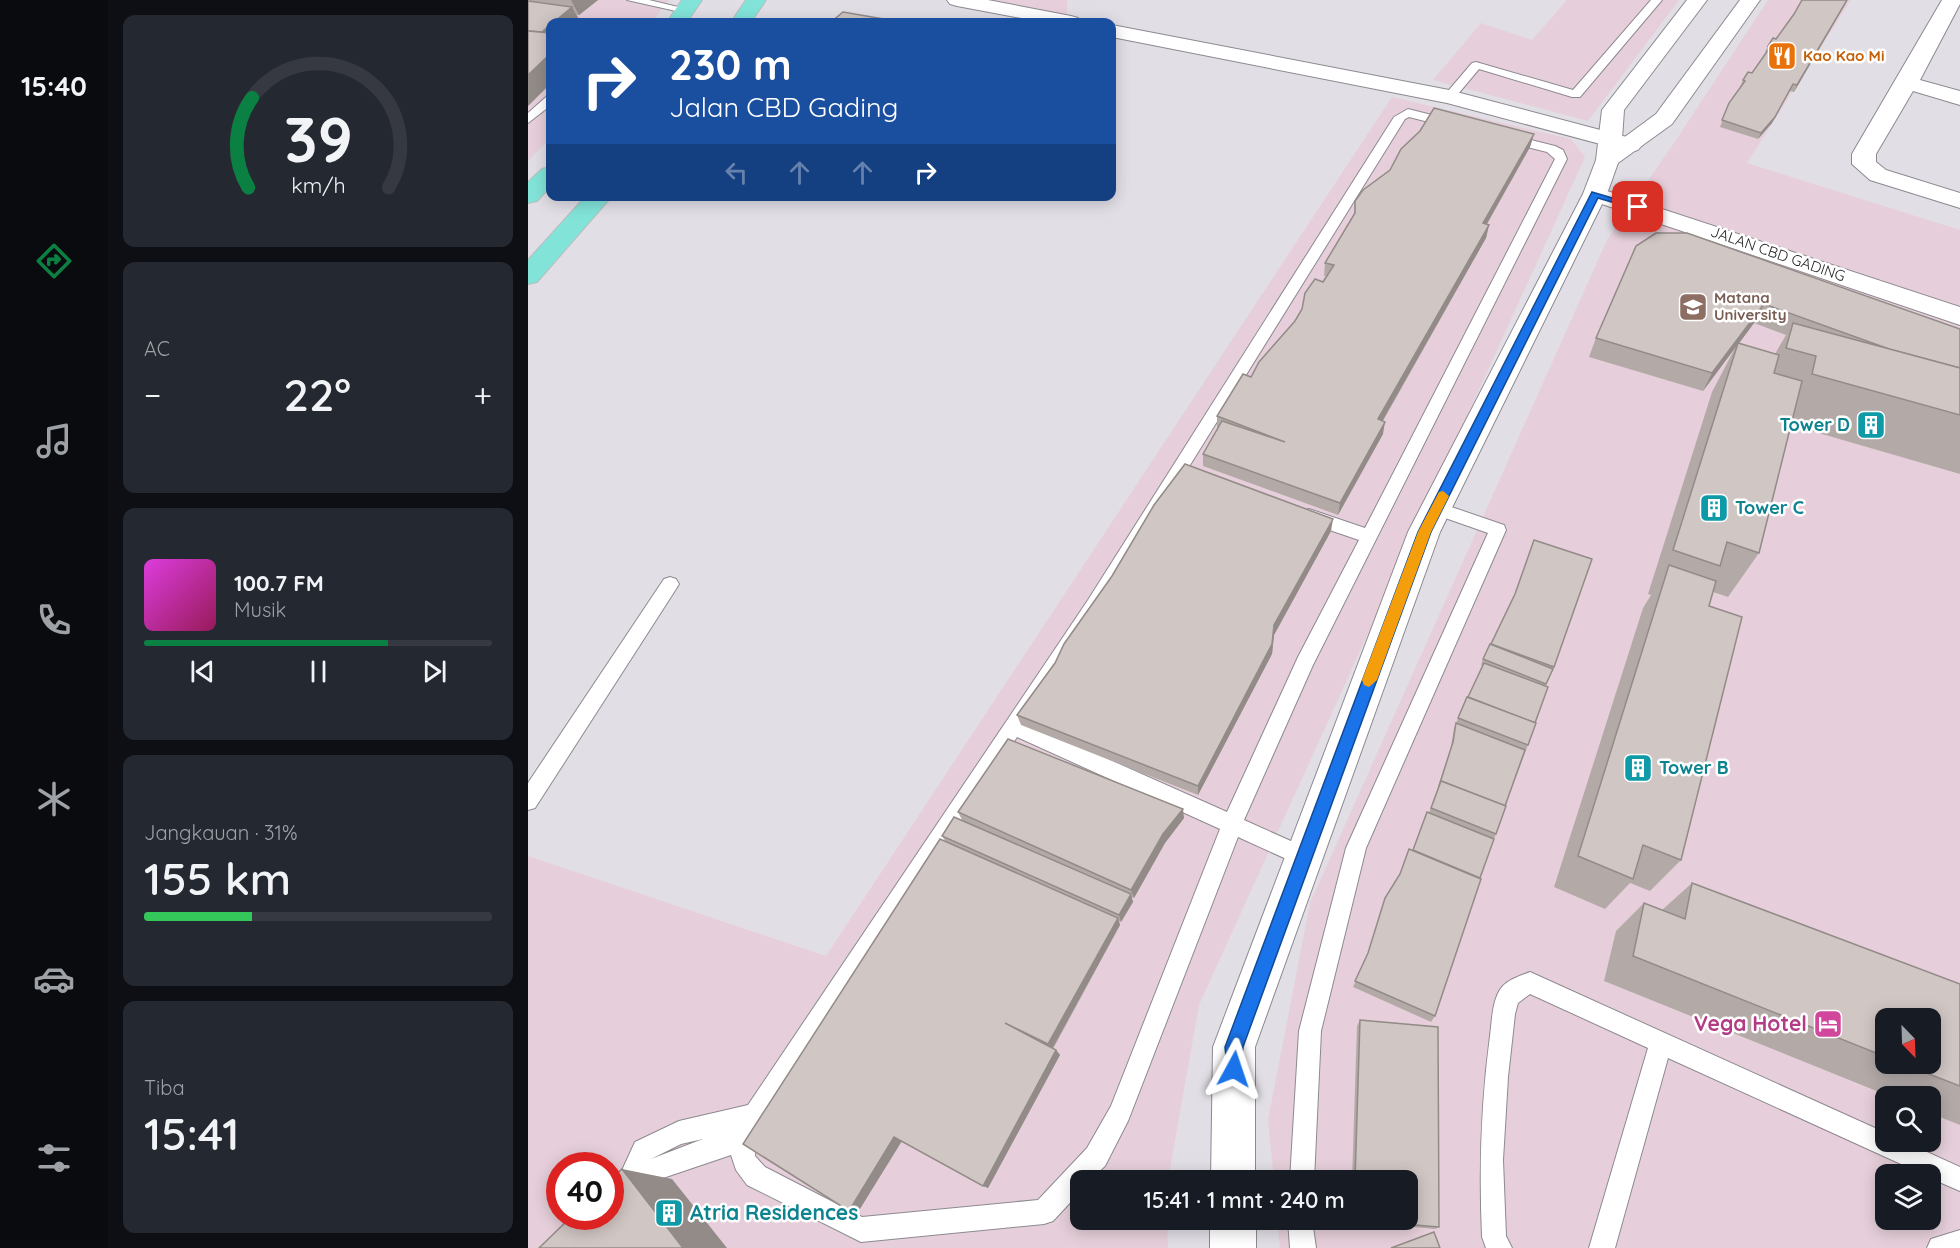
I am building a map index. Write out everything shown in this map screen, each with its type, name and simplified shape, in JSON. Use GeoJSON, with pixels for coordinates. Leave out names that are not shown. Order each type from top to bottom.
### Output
{"type":"FeatureCollection","features":[{"type":"Feature","properties":{"kind":"main road"},"geometry":{"type":"LineString","coordinates":[[744,18],[756,0]]}},
{"type":"Feature","properties":{"kind":"main road"},"geometry":{"type":"LineString","coordinates":[[528,196],[546,178]]}},
{"type":"Feature","properties":{"kind":"main road"},"geometry":{"type":"LineString","coordinates":[[528,276],[596,201]]}},
{"type":"Feature","properties":{"kind":"street"},"geometry":{"type":"LineString","coordinates":[[957,0],[1004,4],[1056,18]]}},
{"type":"Feature","properties":{"kind":"street"},"geometry":{"type":"LineString","coordinates":[[1233,1170],[1234,1047],[1424,532],[1595,194],[1615,148],[1612,110],[1697,0]]}},
{"type":"Feature","properties":{"kind":"street"},"geometry":{"type":"LineString","coordinates":[[1116,32],[1449,97],[1615,148],[1664,119],[1750,0]]}},
{"type":"Feature","properties":{"kind":"street"},"geometry":{"type":"LineString","coordinates":[[1952,0],[1907,83],[1863,154],[1864,164],[1878,175],[1960,201]]}},
{"type":"Feature","properties":{"kind":"street"},"geometry":{"type":"LineString","coordinates":[[1907,83],[1960,98]]}},
{"type":"Feature","properties":{"kind":"street","name":"JALAN CBD GADING"},"geometry":{"type":"LineString","coordinates":[[1595,194],[1960,316]]}},
{"type":"Feature","properties":{"kind":"street"},"geometry":{"type":"LineString","coordinates":[[1233,1230],[1233,1248]]}},
{"type":"Feature","properties":{"kind":"lane"},"geometry":{"type":"LineString","coordinates":[[632,0],[685,11]]}},
{"type":"Feature","properties":{"kind":"lane"},"geometry":{"type":"LineString","coordinates":[[1449,97],[1476,65],[1575,95],[1657,0]]}},
{"type":"Feature","properties":{"kind":"lane"},"geometry":{"type":"LineString","coordinates":[[528,119],[546,103]]}},
{"type":"Feature","properties":{"kind":"lane"},"geometry":{"type":"LineString","coordinates":[[1408,113],[1556,151],[1561,159],[1370,537],[1305,663],[1232,825],[1120,1113],[1096,1157],[1044,1212],[861,1230],[748,1170],[744,1161],[741,1140],[755,1115],[1184,472],[1401,115],[1408,113]]}},
{"type":"Feature","properties":{"kind":"lane"},"geometry":{"type":"LineString","coordinates":[[1303,1170],[1310,1031],[1356,848],[1498,530],[1437,508]]}},
{"type":"Feature","properties":{"kind":"lane"},"geometry":{"type":"LineString","coordinates":[[1291,510],[1370,537]]}},
{"type":"Feature","properties":{"kind":"lane"},"geometry":{"type":"LineString","coordinates":[[528,801],[670,584]]}},
{"type":"Feature","properties":{"kind":"lane"},"geometry":{"type":"LineString","coordinates":[[1014,726],[1304,857]]}},
{"type":"Feature","properties":{"kind":"lane"},"geometry":{"type":"LineString","coordinates":[[1499,1248],[1494,1236],[1491,1160],[1496,1077],[1504,1014],[1509,996],[1530,983],[1960,1179]]}},
{"type":"Feature","properties":{"kind":"lane"},"geometry":{"type":"LineString","coordinates":[[1602,1248],[1661,1042]]}},
{"type":"Feature","properties":{"kind":"lane"},"geometry":{"type":"LineString","coordinates":[[628,1184],[643,1150],[679,1133],[755,1115]]}},
{"type":"Feature","properties":{"kind":"lane"},"geometry":{"type":"LineString","coordinates":[[624,1188],[673,1160],[741,1140]]}},
{"type":"Feature","properties":{"kind":"lane"},"geometry":{"type":"LineString","coordinates":[[1301,1230],[1303,1248]]}},
{"type":"Feature","properties":{"kind":"lane"},"geometry":{"type":"LineString","coordinates":[[1940,1248],[1960,1243]]}},
{"type":"Feature","properties":{"kind":"shaded area"},"geometry":{"type":"Polygon","coordinates":[[[528,0],[669,0],[655,18],[546,18],[546,142],[528,161],[528,0]]]}},
{"type":"Feature","properties":{"kind":"shaded area"},"geometry":{"type":"Polygon","coordinates":[[[985,0],[1067,0],[1067,17],[985,0]]]}},
{"type":"Feature","properties":{"kind":"shaded area"},"geometry":{"type":"Polygon","coordinates":[[[1567,0],[1679,0],[1588,121],[1433,80],[1481,23],[1532,40],[1567,0]]]}},
{"type":"Feature","properties":{"kind":"shaded area"},"geometry":{"type":"Polygon","coordinates":[[[1768,0],[1851,0],[1747,163],[1960,230],[1960,1248],[1280,1248],[1278,1230],[1418,1230],[1418,1170],[1273,1170],[1268,1120],[1310,903],[1607,240],[1768,0]]]}},
{"type":"Feature","properties":{"kind":"shaded area"},"geometry":{"type":"Polygon","coordinates":[[[1392,97],[1571,139],[1585,157],[1199,1005],[1170,1170],[1070,1170],[1070,1230],[1167,1230],[1168,1248],[528,1248],[528,856],[826,956],[1392,97]]]}},
{"type":"Feature","properties":{"kind":"building"},"geometry":{"type":"Polygon","coordinates":[[[1802,0],[1847,0],[1797,85],[1793,84],[1775,117],[1761,133],[1722,120],[1729,103],[1745,81],[1743,80],[1748,72],[1752,73],[1771,46],[1768,46],[1773,38],[1776,39],[1802,0]]]}},
{"type":"Feature","properties":{"kind":"building"},"geometry":{"type":"Polygon","coordinates":[[[528,1],[572,7],[559,18],[546,18],[546,28],[542,32],[528,30],[528,1]]]}},
{"type":"Feature","properties":{"kind":"building"},"geometry":{"type":"Polygon","coordinates":[[[843,12],[878,18],[836,18],[843,12]]]}},
{"type":"Feature","properties":{"kind":"building"},"geometry":{"type":"Polygon","coordinates":[[[528,31],[546,33],[546,58],[528,75],[528,31]]]}},
{"type":"Feature","properties":{"kind":"building"},"geometry":{"type":"Polygon","coordinates":[[[1434,108],[1534,134],[1483,223],[1489,225],[1378,419],[1385,422],[1340,503],[1203,454],[1222,421],[1285,442],[1217,416],[1243,374],[1251,377],[1259,362],[1295,321],[1302,309],[1305,293],[1315,279],[1323,282],[1334,265],[1325,263],[1355,213],[1355,201],[1363,190],[1390,170],[1401,149],[1420,131],[1434,108]]]}},
{"type":"Feature","properties":{"kind":"building"},"geometry":{"type":"Polygon","coordinates":[[[1656,233],[1687,233],[1960,329],[1960,368],[1889,349],[1764,304],[1712,373],[1596,338],[1636,246],[1656,233]]]}},
{"type":"Feature","properties":{"kind":"building"},"geometry":{"type":"Polygon","coordinates":[[[1793,323],[1960,368],[1960,415],[1812,374],[1816,356],[1786,348],[1793,323]]]}},
{"type":"Feature","properties":{"kind":"building"},"geometry":{"type":"Polygon","coordinates":[[[1738,343],[1779,355],[1774,373],[1802,381],[1759,553],[1727,542],[1720,566],[1673,550],[1738,343]]]}},
{"type":"Feature","properties":{"kind":"building"},"geometry":{"type":"Polygon","coordinates":[[[1185,464],[1333,519],[1274,625],[1272,644],[1198,786],[1017,715],[1055,663],[1064,644],[1112,576],[1154,505],[1185,464]]]}},
{"type":"Feature","properties":{"kind":"building"},"geometry":{"type":"Polygon","coordinates":[[[1534,540],[1592,559],[1554,667],[1491,644],[1515,594],[1534,540]]]}},
{"type":"Feature","properties":{"kind":"building","name":"Tower B"},"geometry":{"type":"Polygon","coordinates":[[[1669,565],[1716,581],[1709,606],[1742,617],[1681,860],[1643,845],[1633,879],[1578,856],[1669,565]]]}},
{"type":"Feature","properties":{"kind":"building"},"geometry":{"type":"Polygon","coordinates":[[[1490,644],[1553,669],[1546,684],[1483,659],[1490,644]]]}},
{"type":"Feature","properties":{"kind":"building"},"geometry":{"type":"Polygon","coordinates":[[[1484,663],[1548,687],[1535,723],[1468,697],[1484,663]]]}},
{"type":"Feature","properties":{"kind":"building"},"geometry":{"type":"Polygon","coordinates":[[[1467,697],[1536,723],[1528,745],[1458,718],[1467,697]]]}},
{"type":"Feature","properties":{"kind":"building"},"geometry":{"type":"Polygon","coordinates":[[[1456,723],[1525,750],[1505,806],[1441,781],[1439,786],[1453,742],[1456,723]]]}},
{"type":"Feature","properties":{"kind":"building"},"geometry":{"type":"Polygon","coordinates":[[[1008,739],[1183,809],[1163,834],[1131,890],[958,812],[1008,739]]]}},
{"type":"Feature","properties":{"kind":"building"},"geometry":{"type":"Polygon","coordinates":[[[1441,781],[1506,806],[1496,834],[1431,808],[1441,781]]]}},
{"type":"Feature","properties":{"kind":"building"},"geometry":{"type":"Polygon","coordinates":[[[1427,812],[1494,839],[1480,878],[1413,850],[1427,812]]]}},
{"type":"Feature","properties":{"kind":"building"},"geometry":{"type":"Polygon","coordinates":[[[954,817],[1131,894],[1119,915],[942,836],[954,817]]]}},
{"type":"Feature","properties":{"kind":"building"},"geometry":{"type":"Polygon","coordinates":[[[940,839],[1118,918],[1048,1044],[1005,1023],[1056,1050],[983,1186],[894,1137],[849,1211],[743,1144],[940,839]]]}},
{"type":"Feature","properties":{"kind":"building"},"geometry":{"type":"Polygon","coordinates":[[[1409,849],[1481,879],[1435,1016],[1355,981],[1368,953],[1385,898],[1400,874],[1409,849]]]}},
{"type":"Feature","properties":{"kind":"building"},"geometry":{"type":"Polygon","coordinates":[[[1692,883],[1960,984],[1960,1086],[1929,1074],[1941,1074],[1941,1008],[1875,1008],[1875,1053],[1633,956],[1644,903],[1685,919],[1692,883]]]}},
{"type":"Feature","properties":{"kind":"building"},"geometry":{"type":"Polygon","coordinates":[[[1360,1020],[1438,1027],[1439,1227],[1418,1225],[1418,1170],[1355,1170],[1360,1020]]]}},
{"type":"Feature","properties":{"kind":"building"},"geometry":{"type":"Polygon","coordinates":[[[624,1172],[683,1248],[539,1248],[558,1230],[624,1230],[624,1172]]]}},
{"type":"Feature","properties":{"kind":"building"},"geometry":{"type":"Polygon","coordinates":[[[1434,1232],[1440,1248],[1391,1248],[1434,1232]]]}},
{"type":"Feature","properties":{"kind":"slow traffic"},"geometry":{"type":"LineString","coordinates":[[1369,680],[1424,532],[1443,496]]}},
{"type":"Feature","properties":{"kind":"place","name":"Kao Kao Mi"},"geometry":{"type":"Point","coordinates":[1782,56]}},
{"type":"Feature","properties":{"kind":"place","name":"Matana University"},"geometry":{"type":"Point","coordinates":[1693,307]}},
{"type":"Feature","properties":{"kind":"place","name":"Tower D"},"geometry":{"type":"Point","coordinates":[1871,425]}},
{"type":"Feature","properties":{"kind":"place","name":"Tower C"},"geometry":{"type":"Point","coordinates":[1714,508]}},
{"type":"Feature","properties":{"kind":"place","name":"Tower B"},"geometry":{"type":"Point","coordinates":[1638,768]}},
{"type":"Feature","properties":{"kind":"place","name":"Vega Hotel"},"geometry":{"type":"Point","coordinates":[1828,1024]}},
{"type":"Feature","properties":{"kind":"place","name":"Atria Residences"},"geometry":{"type":"Point","coordinates":[669,1213]}},
{"type":"Feature","properties":{"kind":"route"},"geometry":{"type":"LineString","coordinates":[[1234,1069],[1234,1047],[1424,532],[1595,194],[1638,207]]}}]}
